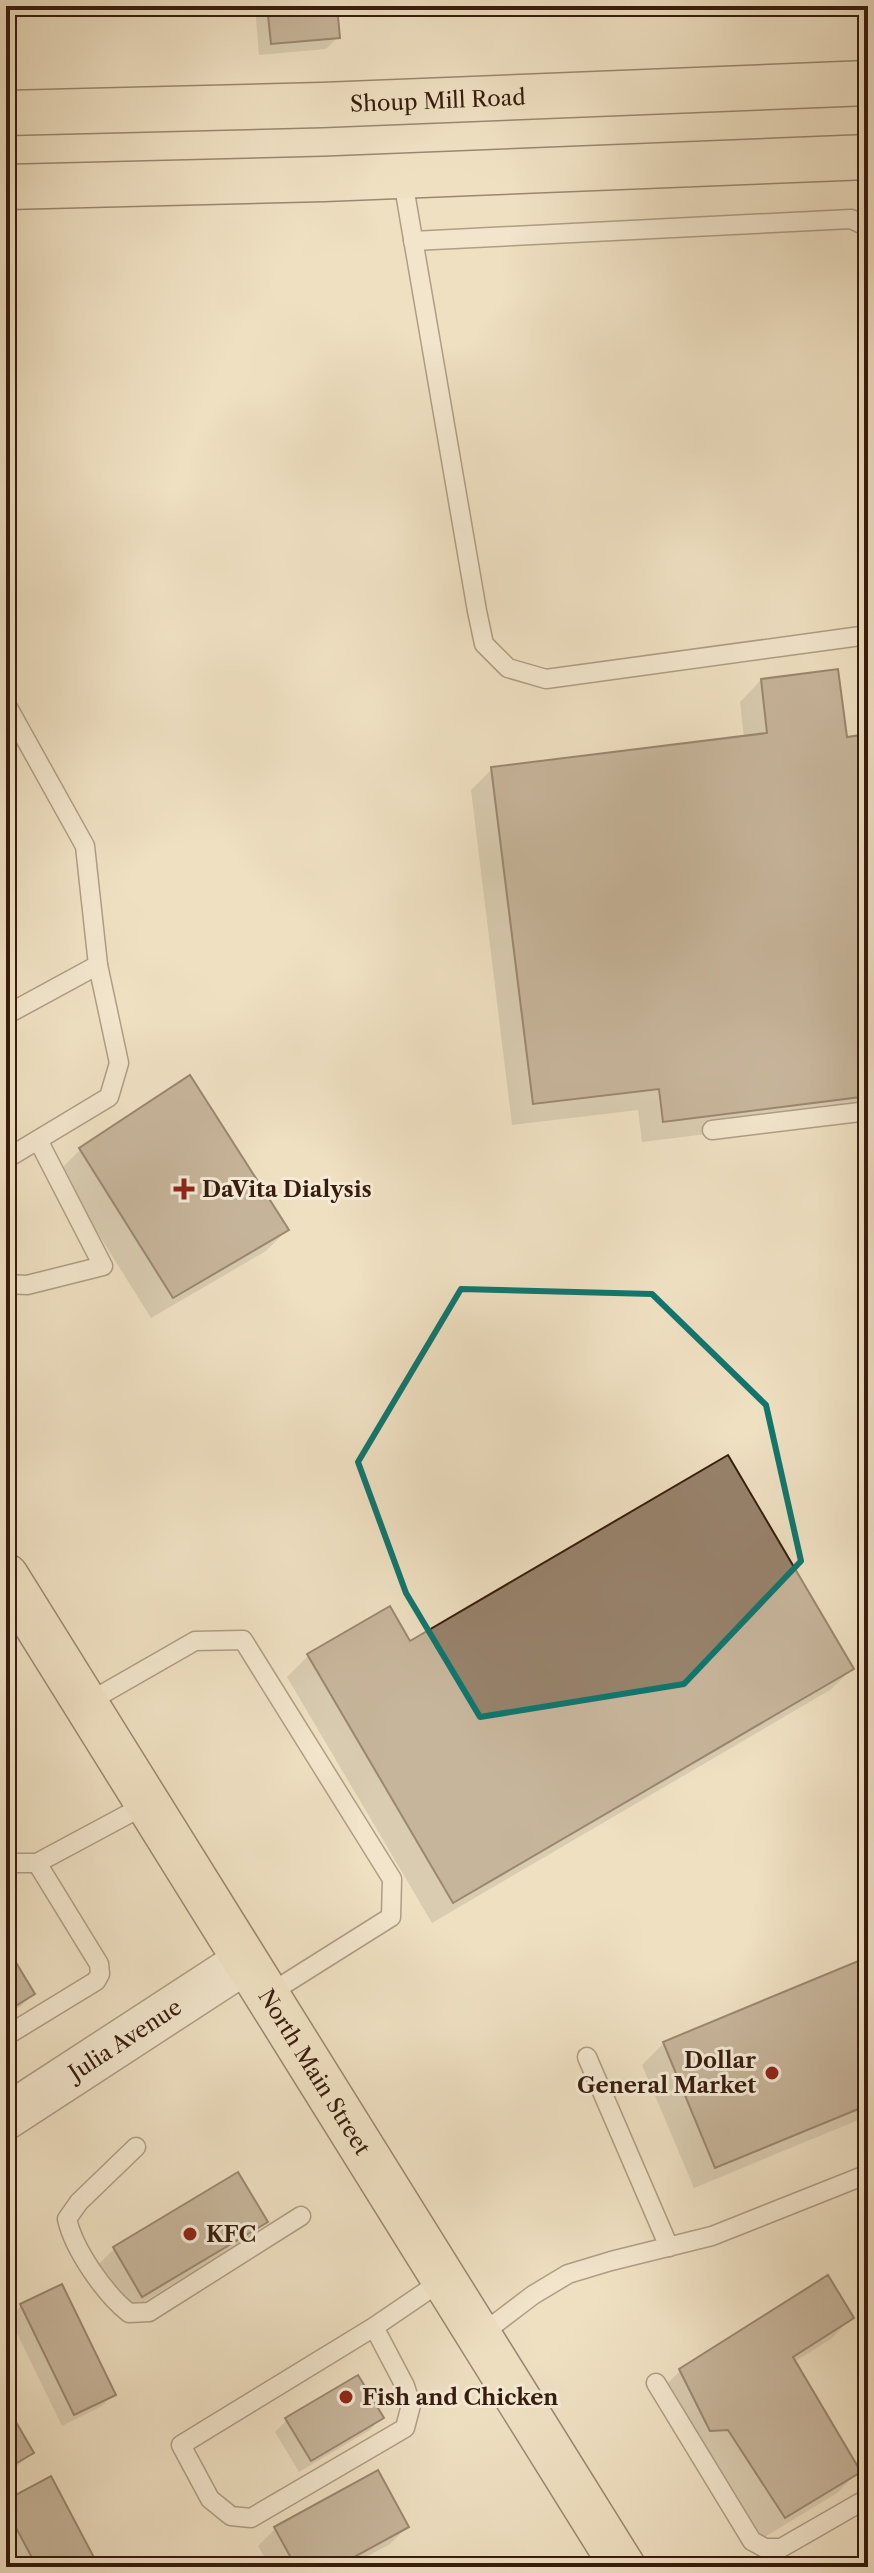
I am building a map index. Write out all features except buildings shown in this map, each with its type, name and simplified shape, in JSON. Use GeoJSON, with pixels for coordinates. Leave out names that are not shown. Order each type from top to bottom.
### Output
{"type":"FeatureCollection","features":[{"type":"Feature","properties":{"kind":"main road","name":"Shoup Mill Road"},"geometry":{"type":"LineString","coordinates":[[6,113],[322,105],[868,83]]}},
{"type":"Feature","properties":{"kind":"main road"},"geometry":{"type":"LineString","coordinates":[[6,187],[868,157]]}},
{"type":"Feature","properties":{"kind":"main road","name":"North Main Street"},"geometry":{"type":"LineString","coordinates":[[6,1576],[623,2567]]}},
{"type":"Feature","properties":{"kind":"street","name":"Julia Avenue"},"geometry":{"type":"LineString","coordinates":[[6,2117],[255,1979]]}},
{"type":"Feature","properties":{"kind":"lane"},"geometry":{"type":"LineString","coordinates":[[402,175],[484,644],[508,668],[546,679],[868,635]]}},
{"type":"Feature","properties":{"kind":"lane"},"geometry":{"type":"LineString","coordinates":[[413,241],[851,219],[868,227]]}},
{"type":"Feature","properties":{"kind":"lane"},"geometry":{"type":"LineString","coordinates":[[6,704],[85,846],[98,965],[119,1063],[109,1097],[6,1159]]}},
{"type":"Feature","properties":{"kind":"lane"},"geometry":{"type":"LineString","coordinates":[[6,1015],[98,965]]}},
{"type":"Feature","properties":{"kind":"lane"},"geometry":{"type":"LineString","coordinates":[[712,1130],[868,1111]]}},
{"type":"Feature","properties":{"kind":"lane"},"geometry":{"type":"LineString","coordinates":[[6,1284],[27,1285],[103,1266],[38,1140]]}},
{"type":"Feature","properties":{"kind":"lane"},"geometry":{"type":"LineString","coordinates":[[85,1704],[195,1641],[243,1640],[392,1879],[391,1917],[255,1979]]}},
{"type":"Feature","properties":{"kind":"lane"},"geometry":{"type":"LineString","coordinates":[[6,1867],[13,1863],[37,1863],[147,1804]]}},
{"type":"Feature","properties":{"kind":"lane"},"geometry":{"type":"LineString","coordinates":[[6,2036],[96,1981],[100,1974],[99,1964],[37,1863]]}},
{"type":"Feature","properties":{"kind":"lane"},"geometry":{"type":"LineString","coordinates":[[587,2057],[669,2247]]}},
{"type":"Feature","properties":{"kind":"lane"},"geometry":{"type":"LineString","coordinates":[[136,2147],[79,2202],[67,2219],[70,2234],[112,2300],[129,2313],[149,2312],[301,2216]]}},
{"type":"Feature","properties":{"kind":"lane"},"geometry":{"type":"LineString","coordinates":[[479,2336],[533,2295],[568,2274],[712,2236],[868,2174]]}},
{"type":"Feature","properties":{"kind":"lane"},"geometry":{"type":"LineString","coordinates":[[374,2327],[405,2386],[411,2405],[405,2428],[251,2518],[231,2516],[210,2499],[181,2445],[374,2327],[443,2280]]}},
{"type":"Feature","properties":{"kind":"lane"},"geometry":{"type":"LineString","coordinates":[[656,2383],[752,2541],[765,2548],[781,2548],[868,2498]]}},
{"type":"Feature","properties":{"kind":"highlighted area"},"geometry":{"type":"Polygon","coordinates":[[[461,1289],[652,1294],[766,1405],[801,1561],[684,1684],[480,1717],[406,1593],[358,1462],[461,1289]]]}},
{"type":"Feature","properties":{"kind":"place","name":"DaVita Dialysis"},"geometry":{"type":"Point","coordinates":[184,1189]}},
{"type":"Feature","properties":{"kind":"place","name":"Dollar General Market"},"geometry":{"type":"Point","coordinates":[772,2073]}},
{"type":"Feature","properties":{"kind":"place","name":"KFC"},"geometry":{"type":"Point","coordinates":[190,2234]}},
{"type":"Feature","properties":{"kind":"place","name":"Fish and Chicken"},"geometry":{"type":"Point","coordinates":[346,2397]}}]}
